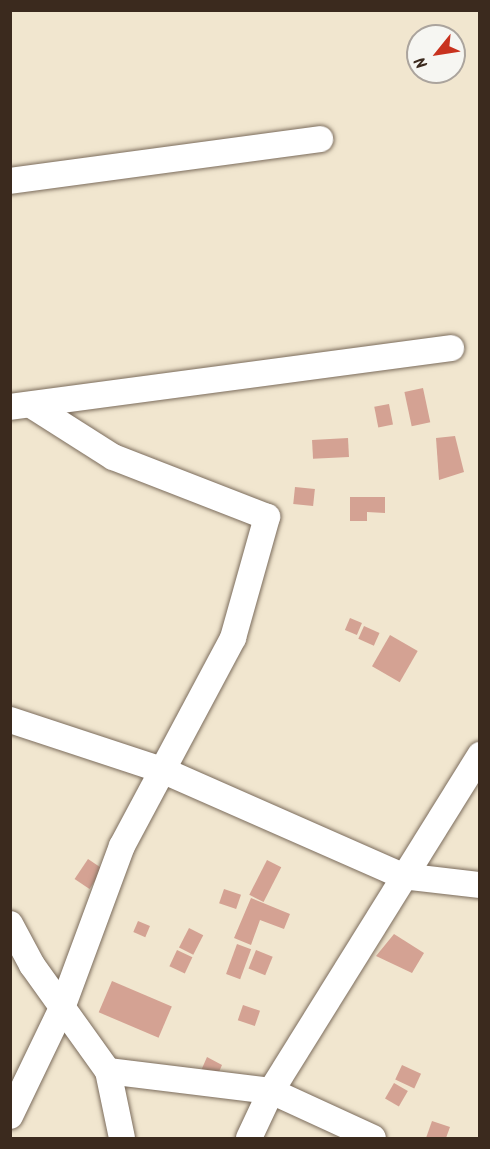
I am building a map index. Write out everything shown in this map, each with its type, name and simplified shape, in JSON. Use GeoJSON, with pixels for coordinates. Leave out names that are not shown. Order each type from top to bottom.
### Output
{"type":"FeatureCollection","features":[{"type":"Feature","properties":{"kind":"street"},"geometry":{"type":"LineString","coordinates":[[10,181],[320,140]]}},
{"type":"Feature","properties":{"kind":"street"},"geometry":{"type":"LineString","coordinates":[[21,406],[450,348]]}},
{"type":"Feature","properties":{"kind":"street"},"geometry":{"type":"LineString","coordinates":[[14,1098],[62,1008],[122,846],[233,638],[267,517],[113,458],[21,406]]}},
{"type":"Feature","properties":{"kind":"street"},"geometry":{"type":"LineString","coordinates":[[10,720],[162,770],[402,876],[480,885]]}},
{"type":"Feature","properties":{"kind":"street"},"geometry":{"type":"LineString","coordinates":[[249,1138],[271,1091],[402,876],[480,755]]}},
{"type":"Feature","properties":{"kind":"street"},"geometry":{"type":"LineString","coordinates":[[10,924],[62,1008],[108,1071],[122,1138]]}},
{"type":"Feature","properties":{"kind":"street"},"geometry":{"type":"LineString","coordinates":[[108,1071],[271,1091],[373,1138]]}},
{"type":"Feature","properties":{"kind":"building"},"geometry":{"type":"Polygon","coordinates":[[[423,388],[430,422],[412,426],[404,392],[423,388]]]}},
{"type":"Feature","properties":{"kind":"building"},"geometry":{"type":"Polygon","coordinates":[[[389,404],[393,425],[378,427],[374,407],[389,404]]]}},
{"type":"Feature","properties":{"kind":"building"},"geometry":{"type":"Polygon","coordinates":[[[455,436],[464,472],[439,480],[436,438],[455,436]]]}},
{"type":"Feature","properties":{"kind":"building"},"geometry":{"type":"Polygon","coordinates":[[[348,438],[349,457],[313,459],[312,440],[348,438]]]}},
{"type":"Feature","properties":{"kind":"building"},"geometry":{"type":"Polygon","coordinates":[[[295,487],[315,489],[313,506],[293,504],[295,487]]]}},
{"type":"Feature","properties":{"kind":"building"},"geometry":{"type":"Polygon","coordinates":[[[350,497],[385,497],[385,513],[367,512],[367,521],[350,521],[350,497]]]}},
{"type":"Feature","properties":{"kind":"building"},"geometry":{"type":"Polygon","coordinates":[[[350,618],[362,623],[357,635],[345,630],[350,618]]]}},
{"type":"Feature","properties":{"kind":"building"},"geometry":{"type":"Polygon","coordinates":[[[364,626],[380,633],[374,646],[358,639],[364,626]]]}},
{"type":"Feature","properties":{"kind":"building"},"geometry":{"type":"Polygon","coordinates":[[[390,635],[418,651],[400,682],[372,666],[390,635]]]}},
{"type":"Feature","properties":{"kind":"building"},"geometry":{"type":"Polygon","coordinates":[[[88,859],[103,869],[90,889],[75,879],[88,859]]]}},
{"type":"Feature","properties":{"kind":"building"},"geometry":{"type":"Polygon","coordinates":[[[267,860],[281,867],[264,902],[249,895],[267,860]]]}},
{"type":"Feature","properties":{"kind":"building"},"geometry":{"type":"Polygon","coordinates":[[[224,889],[241,895],[236,909],[219,903],[224,889]]]}},
{"type":"Feature","properties":{"kind":"building"},"geometry":{"type":"Polygon","coordinates":[[[251,898],[290,914],[284,929],[260,920],[251,945],[234,938],[251,898]]]}},
{"type":"Feature","properties":{"kind":"building"},"geometry":{"type":"Polygon","coordinates":[[[138,921],[150,926],[145,937],[133,932],[138,921]]]}},
{"type":"Feature","properties":{"kind":"building"},"geometry":{"type":"Polygon","coordinates":[[[189,928],[203,935],[193,955],[179,948],[189,928]]]}},
{"type":"Feature","properties":{"kind":"building"},"geometry":{"type":"Polygon","coordinates":[[[394,934],[424,953],[412,973],[376,956],[394,934]]]}},
{"type":"Feature","properties":{"kind":"building"},"geometry":{"type":"Polygon","coordinates":[[[237,944],[251,949],[240,979],[226,974],[237,944]]]}},
{"type":"Feature","properties":{"kind":"building"},"geometry":{"type":"Polygon","coordinates":[[[177,950],[192,957],[185,973],[169,966],[177,950]]]}},
{"type":"Feature","properties":{"kind":"building"},"geometry":{"type":"Polygon","coordinates":[[[256,950],[273,957],[265,975],[249,969],[256,950]]]}},
{"type":"Feature","properties":{"kind":"building"},"geometry":{"type":"Polygon","coordinates":[[[112,981],[172,1006],[159,1038],[99,1012],[112,981]]]}},
{"type":"Feature","properties":{"kind":"building"},"geometry":{"type":"Polygon","coordinates":[[[243,1005],[260,1011],[255,1026],[238,1020],[243,1005]]]}},
{"type":"Feature","properties":{"kind":"building"},"geometry":{"type":"Polygon","coordinates":[[[207,1057],[222,1065],[215,1081],[200,1073],[207,1057]]]}},
{"type":"Feature","properties":{"kind":"building"},"geometry":{"type":"Polygon","coordinates":[[[402,1065],[421,1074],[414,1088],[395,1080],[402,1065]]]}},
{"type":"Feature","properties":{"kind":"building"},"geometry":{"type":"Polygon","coordinates":[[[394,1083],[408,1091],[399,1107],[385,1099],[394,1083]]]}},
{"type":"Feature","properties":{"kind":"building"},"geometry":{"type":"Polygon","coordinates":[[[432,1121],[450,1127],[446,1138],[426,1138],[432,1121]]]}}]}
